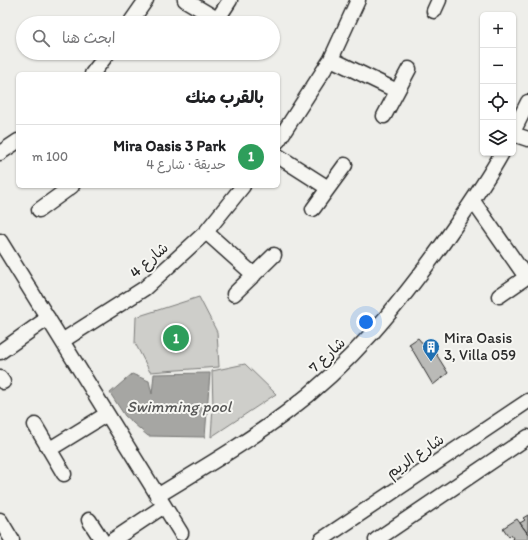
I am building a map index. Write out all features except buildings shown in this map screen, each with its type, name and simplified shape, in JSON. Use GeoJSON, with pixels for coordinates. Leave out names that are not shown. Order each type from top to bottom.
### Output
{"type":"FeatureCollection","features":[{"type":"Feature","properties":{"kind":"street"},"geometry":{"type":"LineString","coordinates":[[135,16],[146,0]]}},
{"type":"Feature","properties":{"kind":"street"},"geometry":{"type":"LineString","coordinates":[[185,0],[209,16]]}},
{"type":"Feature","properties":{"kind":"street"},"geometry":{"type":"LineString","coordinates":[[219,16],[230,0]]}},
{"type":"Feature","properties":{"kind":"street"},"geometry":{"type":"LineString","coordinates":[[280,138],[331,59],[358,0]]}},
{"type":"Feature","properties":{"kind":"street"},"geometry":{"type":"LineString","coordinates":[[331,59],[397,91]]}},
{"type":"Feature","properties":{"kind":"street"},"geometry":{"type":"LineString","coordinates":[[96,72],[103,60]]}},
{"type":"Feature","properties":{"kind":"street"},"geometry":{"type":"LineString","coordinates":[[384,116],[409,69]]}},
{"type":"Feature","properties":{"kind":"street"},"geometry":{"type":"LineString","coordinates":[[516,127],[528,102]]}},
{"type":"Feature","properties":{"kind":"street"},"geometry":{"type":"LineString","coordinates":[[516,134],[528,139]]}},
{"type":"Feature","properties":{"kind":"street"},"geometry":{"type":"LineString","coordinates":[[0,153],[16,142]]}},
{"type":"Feature","properties":{"kind":"street","name":"شارع 7"},"geometry":{"type":"LineString","coordinates":[[113,540],[161,501],[288,412],[339,368],[383,322],[403,298],[473,201],[500,156]]}},
{"type":"Feature","properties":{"kind":"street"},"geometry":{"type":"LineString","coordinates":[[280,157],[328,188]]}},
{"type":"Feature","properties":{"kind":"street"},"geometry":{"type":"LineString","coordinates":[[313,209],[346,165]]}},
{"type":"Feature","properties":{"kind":"street"},"geometry":{"type":"LineString","coordinates":[[39,210],[55,191],[65,188]]}},
{"type":"Feature","properties":{"kind":"street","name":"شارع 4"},"geometry":{"type":"LineString","coordinates":[[62,341],[145,288],[206,232],[241,188]]}},
{"type":"Feature","properties":{"kind":"street"},"geometry":{"type":"LineString","coordinates":[[473,201],[527,277],[499,296]]}},
{"type":"Feature","properties":{"kind":"street"},"geometry":{"type":"LineString","coordinates":[[206,232],[254,275]]}},
{"type":"Feature","properties":{"kind":"street"},"geometry":{"type":"LineString","coordinates":[[0,240],[180,533]]}},
{"type":"Feature","properties":{"kind":"street"},"geometry":{"type":"LineString","coordinates":[[234,294],[274,255]]}},
{"type":"Feature","properties":{"kind":"street"},"geometry":{"type":"LineString","coordinates":[[0,352],[48,318]]}},
{"type":"Feature","properties":{"kind":"street","name":"شارع الريم"},"geometry":{"type":"LineString","coordinates":[[321,540],[528,401]]}},
{"type":"Feature","properties":{"kind":"street"},"geometry":{"type":"LineString","coordinates":[[50,449],[107,414]]}},
{"type":"Feature","properties":{"kind":"street"},"geometry":{"type":"LineString","coordinates":[[35,425],[64,474]]}},
{"type":"Feature","properties":{"kind":"street"},"geometry":{"type":"LineString","coordinates":[[376,540],[528,437]]}},
{"type":"Feature","properties":{"kind":"street"},"geometry":{"type":"LineString","coordinates":[[0,520],[12,540]]}},
{"type":"Feature","properties":{"kind":"street"},"geometry":{"type":"LineString","coordinates":[[89,520],[102,540]]}},
{"type":"Feature","properties":{"kind":"shaded area"},"geometry":{"type":"Polygon","coordinates":[[[199,297],[217,332],[219,367],[150,372],[135,343],[136,317],[199,297]]]}},
{"type":"Feature","properties":{"kind":"shaded area"},"geometry":{"type":"Polygon","coordinates":[[[245,364],[276,394],[211,437],[213,406],[212,371],[245,364]]]}},
{"type":"Feature","properties":{"kind":"water","name":"Swimming pool"},"geometry":{"type":"Polygon","coordinates":[[[210,373],[205,437],[148,436],[125,416],[110,393],[132,374],[149,381],[152,394],[154,374],[210,373]]]}},
{"type":"Feature","properties":{"kind":"place","name":"Mira Oasis 3 Park"},"geometry":{"type":"Point","coordinates":[176,338]}},
{"type":"Feature","properties":{"kind":"place","name":"Mira Oasis 3, Villa 059"},"geometry":{"type":"Point","coordinates":[431,362]}}]}
